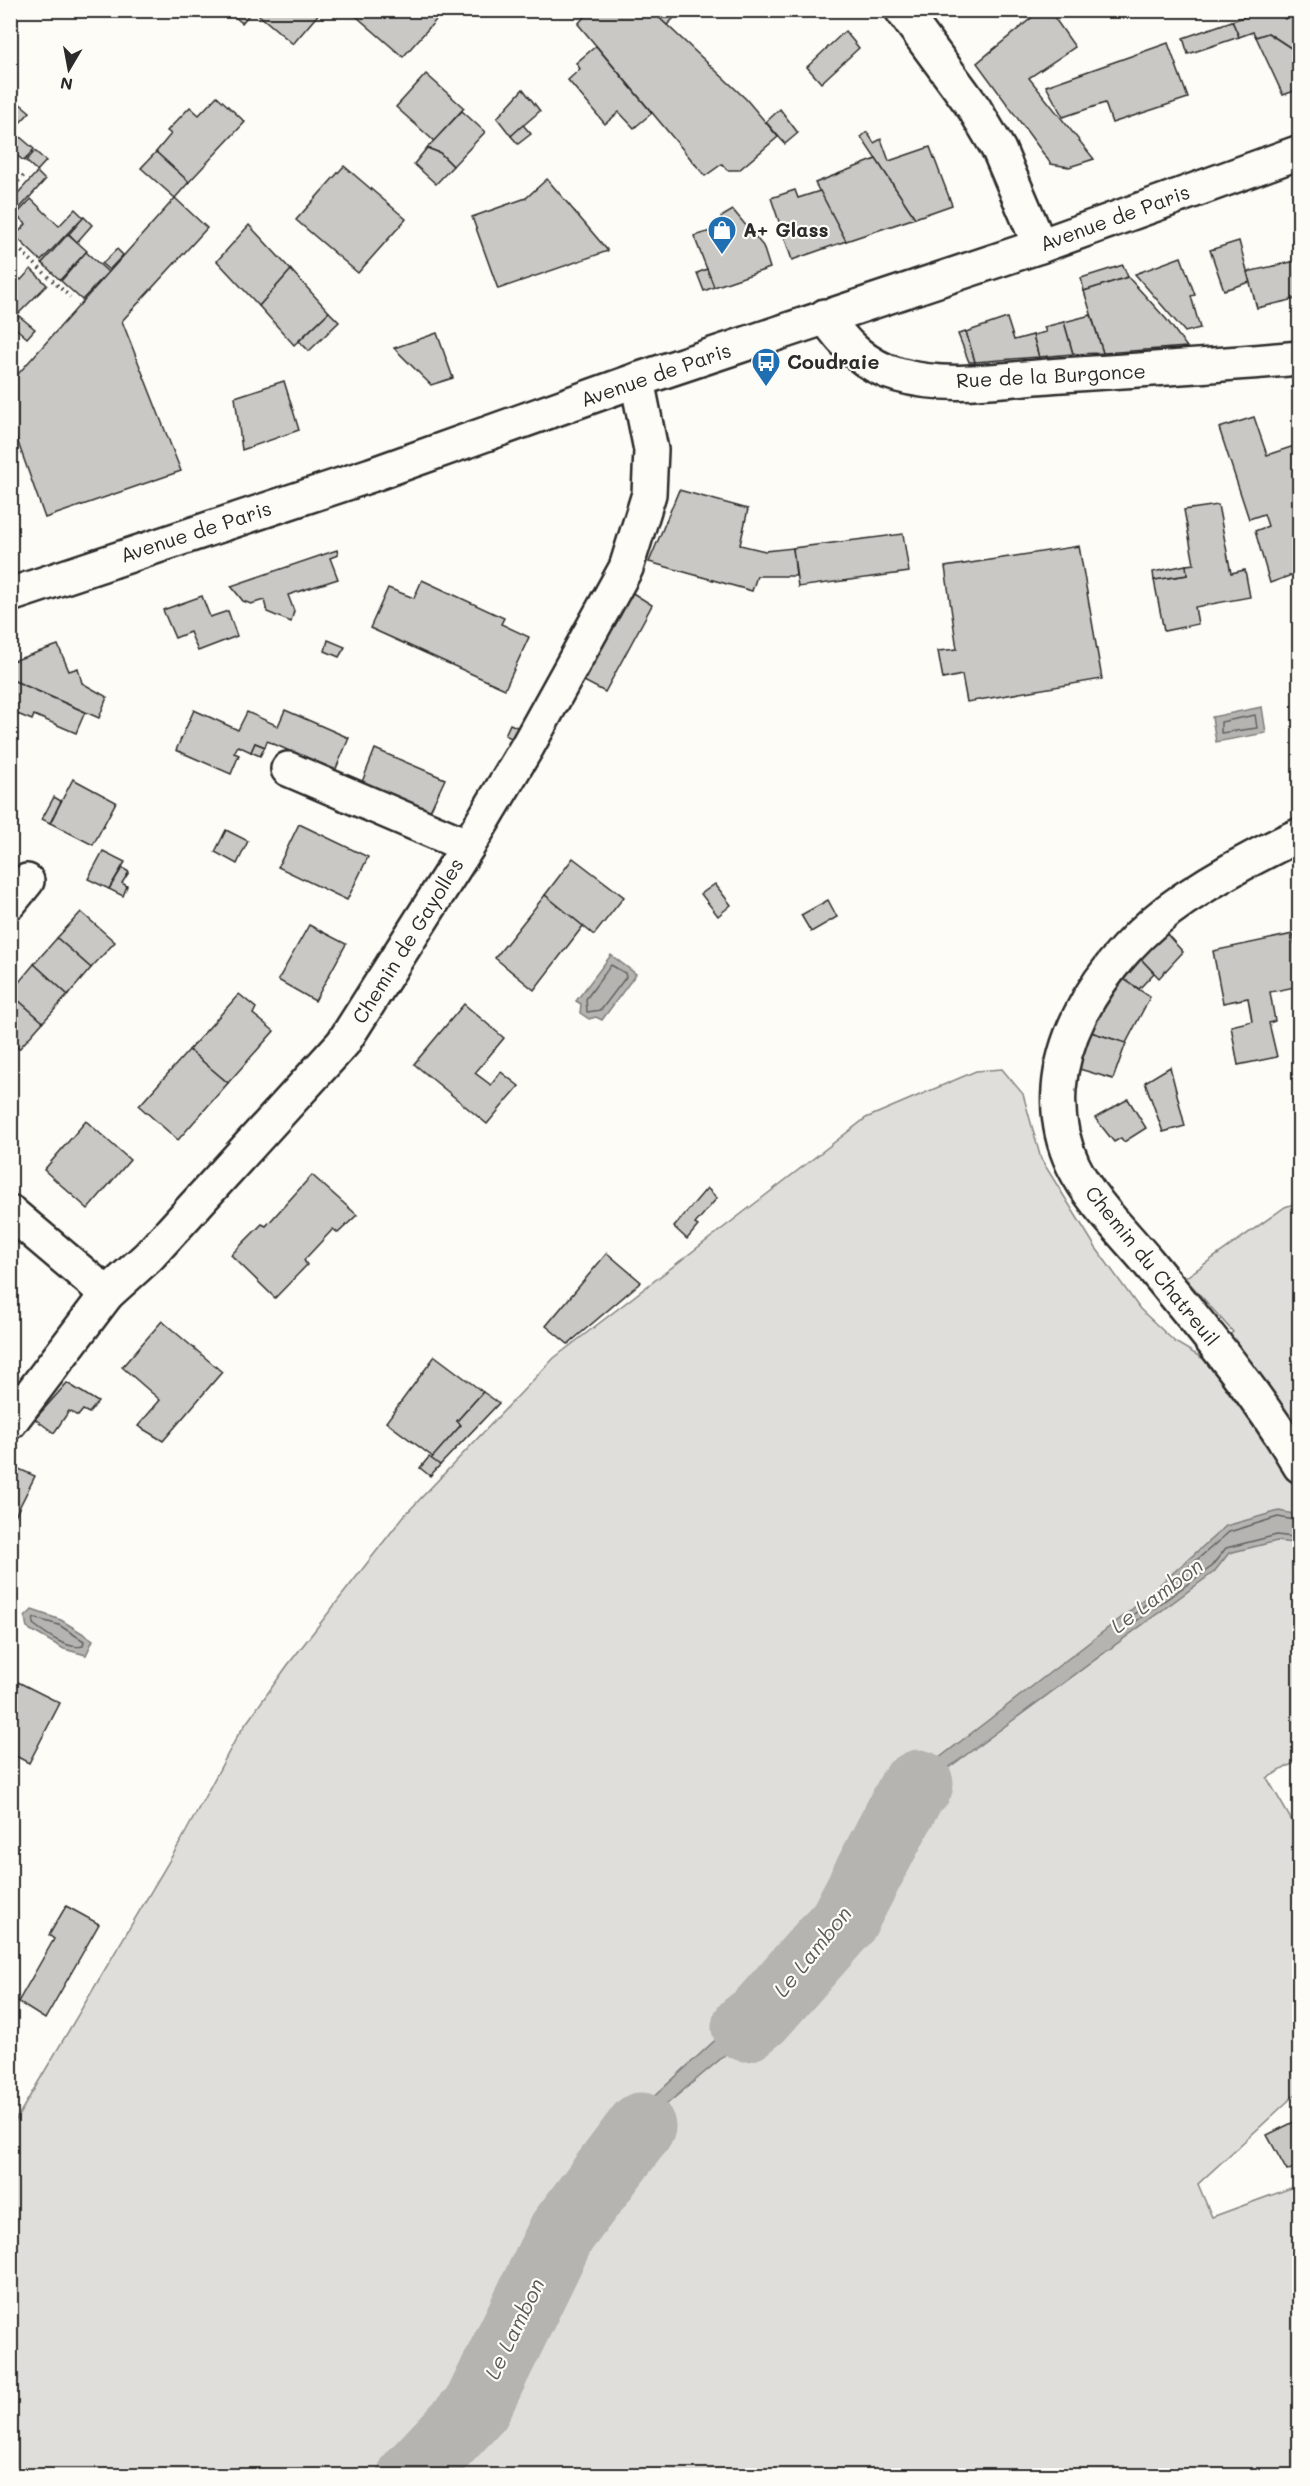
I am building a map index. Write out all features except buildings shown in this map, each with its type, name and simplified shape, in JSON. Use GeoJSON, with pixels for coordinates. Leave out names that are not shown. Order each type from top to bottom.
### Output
{"type":"FeatureCollection","features":[{"type":"Feature","properties":{"kind":"street"},"geometry":{"type":"LineString","coordinates":[[902,10],[974,108],[999,150],[1040,246]]}},
{"type":"Feature","properties":{"kind":"street","name":"Avenue de Paris"},"geometry":{"type":"LineString","coordinates":[[10,595],[381,472],[637,380],[825,316],[1040,246],[1299,152]]}},
{"type":"Feature","properties":{"kind":"street","name":"Rue de la Burgonce"},"geometry":{"type":"LineString","coordinates":[[825,316],[843,343],[857,354],[897,375],[948,383],[1180,369],[1299,358]]}},
{"type":"Feature","properties":{"kind":"street","name":"Chemin de Gayolles"},"geometry":{"type":"LineString","coordinates":[[10,1422],[107,1294],[149,1256],[343,1043],[468,846],[527,747],[626,568],[649,494],[651,450],[637,380]]}},
{"type":"Feature","properties":{"kind":"street"},"geometry":{"type":"LineString","coordinates":[[288,769],[468,846]]}},
{"type":"Feature","properties":{"kind":"street","name":"Chemin du Chatreuil"},"geometry":{"type":"LineString","coordinates":[[1299,835],[1183,899],[1145,932],[1112,966],[1090,998],[1063,1054],[1059,1106],[1073,1165],[1093,1199],[1236,1370],[1299,1466]]}},
{"type":"Feature","properties":{"kind":"street"},"geometry":{"type":"LineString","coordinates":[[10,1212],[107,1294]]}},
{"type":"Feature","properties":{"kind":"path"},"geometry":{"type":"LineString","coordinates":[[10,190],[26,173]]}},
{"type":"Feature","properties":{"kind":"path"},"geometry":{"type":"LineString","coordinates":[[10,249],[21,251],[70,297]]}},
{"type":"Feature","properties":{"kind":"shaded area"},"geometry":{"type":"Polygon","coordinates":[[[1002,1069],[1023,1094],[1041,1159],[1096,1248],[1140,1309],[1175,1342],[1202,1358],[1233,1332],[1185,1278],[1285,1207],[1299,1202],[1299,1760],[1267,1778],[1299,1833],[1299,2091],[1198,2184],[1212,2217],[1299,2185],[1299,2475],[11,2476],[11,2128],[181,1841],[238,1735],[287,1666],[403,1517],[554,1358],[866,1118],[976,1071],[1002,1069]]]}},
{"type":"Feature","properties":{"kind":"water"},"geometry":{"type":"Polygon","coordinates":[[[1262,707],[1266,733],[1216,742],[1212,717],[1262,707]]]}},
{"type":"Feature","properties":{"kind":"water"},"geometry":{"type":"Polygon","coordinates":[[[611,955],[636,974],[602,1020],[596,1017],[589,1019],[580,1013],[581,1004],[576,1001],[611,955]]]}},
{"type":"Feature","properties":{"kind":"water"},"geometry":{"type":"Polygon","coordinates":[[[1279,1511],[1299,1515],[1299,1544],[1277,1541],[1229,1553],[1214,1572],[928,1783],[773,2015],[661,2109],[545,2277],[465,2428],[424,2475],[409,2475],[460,2422],[514,2312],[647,2103],[800,1962],[917,1775],[1130,1611],[1226,1526],[1279,1511]]]}},
{"type":"Feature","properties":{"kind":"water"},"geometry":{"type":"Polygon","coordinates":[[[32,1610],[61,1620],[93,1640],[86,1655],[64,1649],[27,1628],[25,1617],[32,1610]]]}},
{"type":"Feature","properties":{"kind":"waterway","name":"Le Lambon"},"geometry":{"type":"LineString","coordinates":[[746,2027],[760,2016],[843,1922],[913,1788],[919,1784]]}},
{"type":"Feature","properties":{"kind":"waterway","name":"Le Lambon"},"geometry":{"type":"LineString","coordinates":[[412,2476],[477,2407],[562,2232],[641,2127]]}},
{"type":"Feature","properties":{"kind":"place","name":"A+ Glass"},"geometry":{"type":"Point","coordinates":[722,256]}},
{"type":"Feature","properties":{"kind":"place","name":"Coudraie"},"geometry":{"type":"Point","coordinates":[766,388]}}]}
